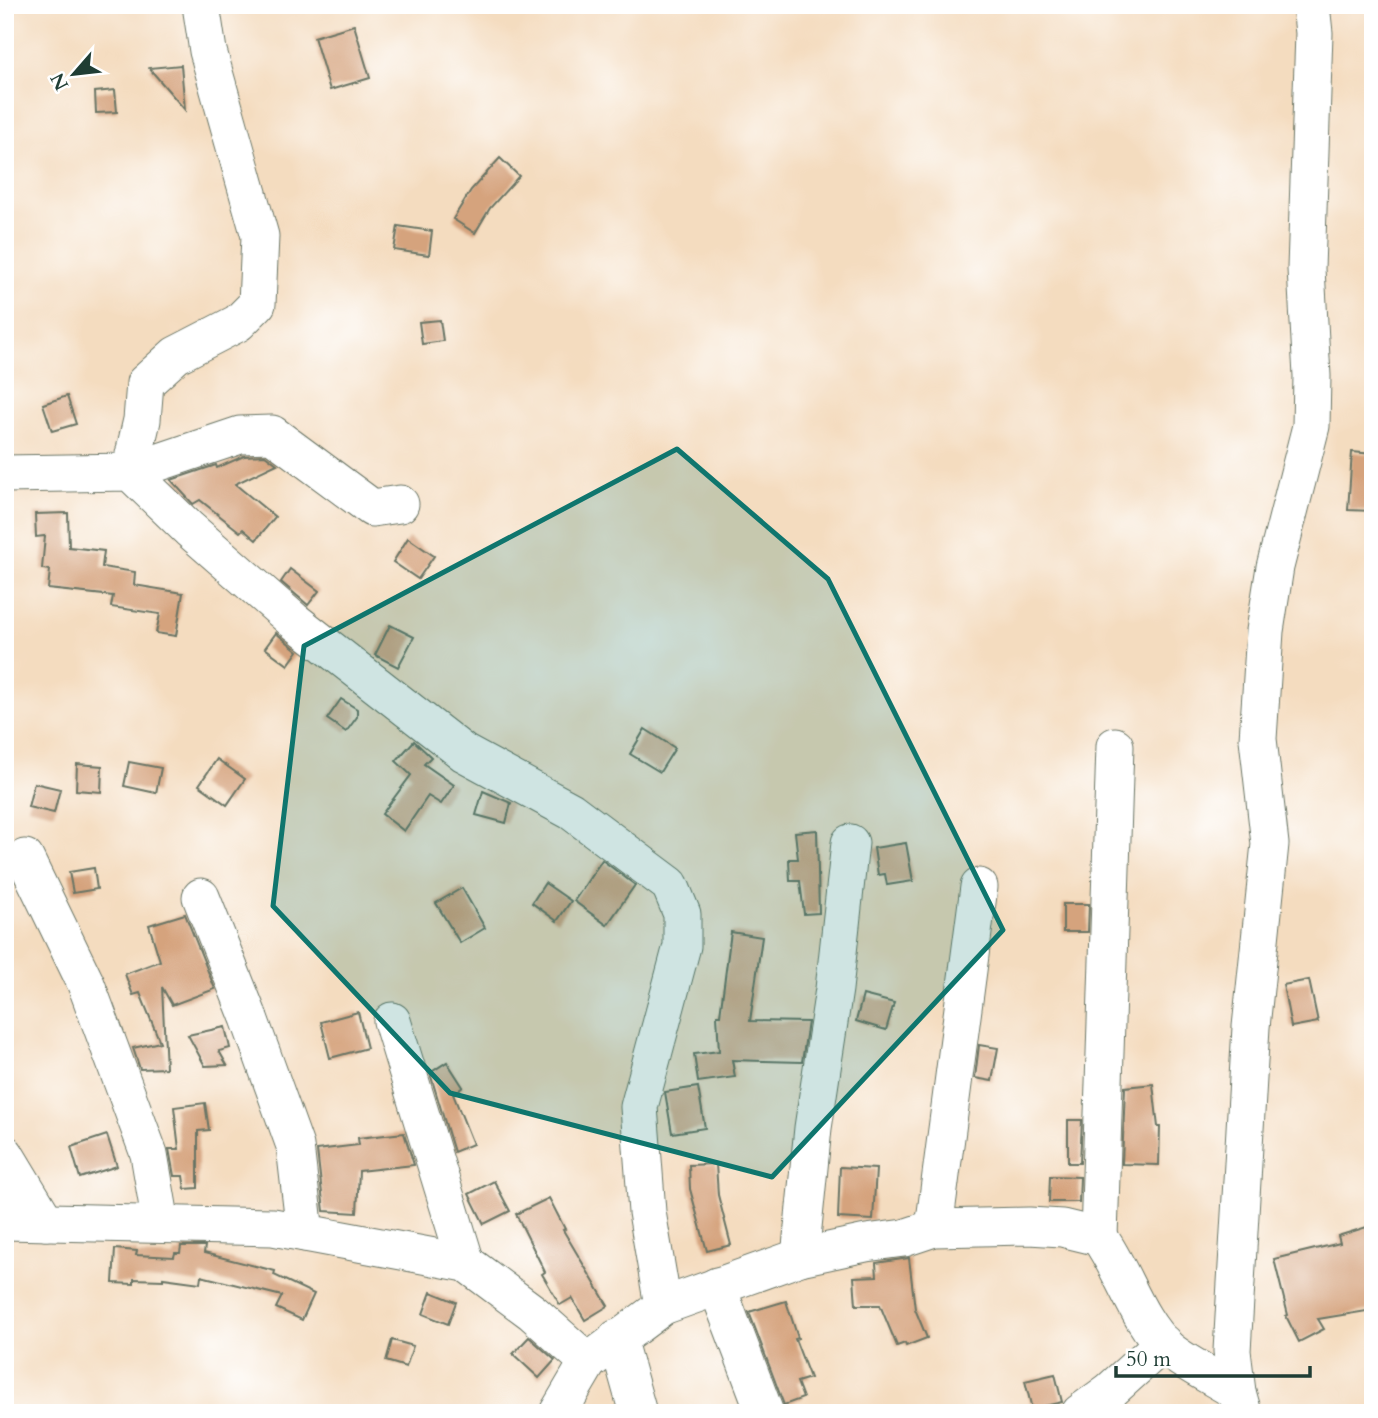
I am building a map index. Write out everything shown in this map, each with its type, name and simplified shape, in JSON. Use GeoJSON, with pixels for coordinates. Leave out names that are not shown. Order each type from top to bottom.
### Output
{"type":"FeatureCollection","features":[{"type":"Feature","properties":{"kind":"street"},"geometry":{"type":"LineString","coordinates":[[130,472],[142,420],[145,383],[176,355],[238,323],[257,304],[260,236],[208,51],[201,5]]}},
{"type":"Feature","properties":{"kind":"street"},"geometry":{"type":"LineString","coordinates":[[1240,1402],[1232,1351],[1251,1027],[1270,844],[1258,739],[1265,631],[1275,567],[1311,426],[1312,376],[1306,269],[1314,33],[1311,5]]}},
{"type":"Feature","properties":{"kind":"street"},"geometry":{"type":"LineString","coordinates":[[5,474],[130,472],[240,435],[272,434],[300,452],[372,508],[400,504]]}},
{"type":"Feature","properties":{"kind":"street"},"geometry":{"type":"LineString","coordinates":[[130,472],[189,529],[293,620],[464,753],[571,811],[670,885],[682,914],[682,946],[639,1107],[647,1212],[663,1306]]}},
{"type":"Feature","properties":{"kind":"street"},"geometry":{"type":"LineString","coordinates":[[1115,746],[1100,1237],[1144,1318],[1168,1349],[1240,1402]]}},
{"type":"Feature","properties":{"kind":"street"},"geometry":{"type":"LineString","coordinates":[[800,1257],[813,1128],[834,989],[850,843]]}},
{"type":"Feature","properties":{"kind":"street"},"geometry":{"type":"LineString","coordinates":[[25,858],[86,984],[149,1154],[161,1224]]}},
{"type":"Feature","properties":{"kind":"street"},"geometry":{"type":"LineString","coordinates":[[934,1228],[979,887]]}},
{"type":"Feature","properties":{"kind":"street"},"geometry":{"type":"LineString","coordinates":[[201,897],[295,1146],[305,1233]]}},
{"type":"Feature","properties":{"kind":"street"},"geometry":{"type":"LineString","coordinates":[[392,1021],[466,1263]]}},
{"type":"Feature","properties":{"kind":"street"},"geometry":{"type":"LineString","coordinates":[[5,1154],[46,1222]]}},
{"type":"Feature","properties":{"kind":"street"},"geometry":{"type":"LineString","coordinates":[[5,1222],[273,1227],[466,1263],[532,1312],[588,1362]]}},
{"type":"Feature","properties":{"kind":"street"},"geometry":{"type":"LineString","coordinates":[[558,1413],[588,1362],[663,1306],[800,1257],[904,1238],[934,1228],[1029,1226],[1062,1228],[1100,1237]]}},
{"type":"Feature","properties":{"kind":"street"},"geometry":{"type":"LineString","coordinates":[[717,1286],[765,1413]]}},
{"type":"Feature","properties":{"kind":"street"},"geometry":{"type":"LineString","coordinates":[[617,1338],[638,1413]]}},
{"type":"Feature","properties":{"kind":"street"},"geometry":{"type":"LineString","coordinates":[[1080,1413],[1110,1391],[1163,1343]]}},
{"type":"Feature","properties":{"kind":"highlighted area"},"geometry":{"type":"Polygon","coordinates":[[[677,449],[828,579],[1003,930],[772,1177],[450,1093],[273,906],[304,646],[677,449]]]}},
{"type":"Feature","properties":{"kind":"building"},"geometry":{"type":"Polygon","coordinates":[[[354,25],[370,78],[330,90],[314,37],[354,25]]]}},
{"type":"Feature","properties":{"kind":"building"},"geometry":{"type":"Polygon","coordinates":[[[181,65],[185,110],[149,68],[181,65]]]}},
{"type":"Feature","properties":{"kind":"building"},"geometry":{"type":"Polygon","coordinates":[[[115,90],[117,112],[96,113],[95,92],[115,90]]]}},
{"type":"Feature","properties":{"kind":"building"},"geometry":{"type":"Polygon","coordinates":[[[500,158],[519,176],[490,208],[475,233],[453,219],[471,190],[500,158]]]}},
{"type":"Feature","properties":{"kind":"building"},"geometry":{"type":"Polygon","coordinates":[[[398,226],[432,231],[429,255],[394,250],[398,226]]]}},
{"type":"Feature","properties":{"kind":"building"},"geometry":{"type":"Polygon","coordinates":[[[440,320],[443,341],[422,344],[419,322],[440,320]]]}},
{"type":"Feature","properties":{"kind":"building"},"geometry":{"type":"Polygon","coordinates":[[[67,396],[76,424],[52,431],[43,404],[67,396]]]}},
{"type":"Feature","properties":{"kind":"building"},"geometry":{"type":"Polygon","coordinates":[[[1352,452],[1373,454],[1373,511],[1348,510],[1352,452]]]}},
{"type":"Feature","properties":{"kind":"building"},"geometry":{"type":"Polygon","coordinates":[[[265,455],[277,464],[235,484],[275,517],[256,540],[243,529],[240,532],[200,500],[193,504],[171,480],[216,465],[217,468],[244,456],[265,455]]]}},
{"type":"Feature","properties":{"kind":"building"},"geometry":{"type":"Polygon","coordinates":[[[68,513],[69,547],[104,551],[102,567],[135,572],[134,585],[183,593],[176,636],[156,633],[160,614],[111,607],[113,596],[48,589],[50,570],[42,569],[45,536],[36,537],[35,514],[68,513]]]}},
{"type":"Feature","properties":{"kind":"building"},"geometry":{"type":"Polygon","coordinates":[[[408,538],[434,556],[418,579],[393,562],[408,538]]]}},
{"type":"Feature","properties":{"kind":"building"},"geometry":{"type":"Polygon","coordinates":[[[290,569],[319,591],[308,605],[281,582],[290,569]]]}},
{"type":"Feature","properties":{"kind":"building"},"geometry":{"type":"Polygon","coordinates":[[[390,625],[414,637],[398,667],[375,655],[390,625]]]}},
{"type":"Feature","properties":{"kind":"building"},"geometry":{"type":"Polygon","coordinates":[[[276,633],[298,651],[288,665],[265,648],[276,633]]]}},
{"type":"Feature","properties":{"kind":"building"},"geometry":{"type":"Polygon","coordinates":[[[341,699],[357,709],[357,717],[346,732],[327,719],[341,699]]]}},
{"type":"Feature","properties":{"kind":"building"},"geometry":{"type":"Polygon","coordinates":[[[645,729],[675,748],[660,772],[630,754],[645,729]]]}},
{"type":"Feature","properties":{"kind":"building"},"geometry":{"type":"Polygon","coordinates":[[[414,741],[431,757],[424,764],[454,785],[441,804],[428,796],[404,831],[382,814],[411,775],[396,761],[414,741]]]}},
{"type":"Feature","properties":{"kind":"building"},"geometry":{"type":"Polygon","coordinates":[[[217,759],[245,779],[227,805],[199,785],[217,759]]]}},
{"type":"Feature","properties":{"kind":"building"},"geometry":{"type":"Polygon","coordinates":[[[129,762],[161,768],[156,793],[124,786],[129,762]]]}},
{"type":"Feature","properties":{"kind":"building"},"geometry":{"type":"Polygon","coordinates":[[[77,764],[102,766],[101,792],[76,790],[77,764]]]}},
{"type":"Feature","properties":{"kind":"building"},"geometry":{"type":"Polygon","coordinates":[[[34,783],[60,789],[54,813],[28,807],[34,783]]]}},
{"type":"Feature","properties":{"kind":"building"},"geometry":{"type":"Polygon","coordinates":[[[483,791],[511,803],[506,823],[476,815],[483,791]]]}},
{"type":"Feature","properties":{"kind":"building"},"geometry":{"type":"Polygon","coordinates":[[[817,830],[819,913],[804,914],[800,881],[790,881],[789,859],[798,859],[795,832],[817,830]]]}},
{"type":"Feature","properties":{"kind":"building"},"geometry":{"type":"Polygon","coordinates":[[[906,843],[913,881],[887,885],[885,874],[878,875],[874,848],[906,843]]]}},
{"type":"Feature","properties":{"kind":"building"},"geometry":{"type":"Polygon","coordinates":[[[602,860],[635,885],[607,925],[574,901],[602,860]]]}},
{"type":"Feature","properties":{"kind":"building"},"geometry":{"type":"Polygon","coordinates":[[[94,868],[97,889],[73,893],[69,872],[94,868]]]}},
{"type":"Feature","properties":{"kind":"building"},"geometry":{"type":"Polygon","coordinates":[[[545,883],[571,901],[557,921],[532,903],[545,883]]]}},
{"type":"Feature","properties":{"kind":"building"},"geometry":{"type":"Polygon","coordinates":[[[462,888],[485,928],[460,943],[436,903],[462,888]]]}},
{"type":"Feature","properties":{"kind":"building"},"geometry":{"type":"Polygon","coordinates":[[[1063,904],[1089,904],[1088,932],[1063,932],[1063,904]]]}},
{"type":"Feature","properties":{"kind":"building"},"geometry":{"type":"Polygon","coordinates":[[[185,914],[215,989],[172,1005],[162,987],[166,1068],[140,1069],[133,1048],[160,1042],[140,993],[133,995],[125,974],[160,961],[149,925],[185,914]]]}},
{"type":"Feature","properties":{"kind":"building"},"geometry":{"type":"Polygon","coordinates":[[[731,932],[762,937],[750,1021],[808,1022],[802,1062],[732,1060],[735,1077],[698,1082],[694,1054],[719,1051],[717,1015],[720,1015],[731,932]]]}},
{"type":"Feature","properties":{"kind":"building"},"geometry":{"type":"Polygon","coordinates":[[[1309,980],[1318,1022],[1291,1027],[1283,985],[1309,980]]]}},
{"type":"Feature","properties":{"kind":"building"},"geometry":{"type":"Polygon","coordinates":[[[863,995],[894,1003],[886,1030],[856,1021],[863,995]]]}},
{"type":"Feature","properties":{"kind":"building"},"geometry":{"type":"Polygon","coordinates":[[[358,1012],[367,1048],[330,1058],[321,1022],[358,1012]]]}},
{"type":"Feature","properties":{"kind":"building"},"geometry":{"type":"Polygon","coordinates":[[[225,1027],[230,1048],[219,1051],[227,1065],[205,1066],[188,1035],[225,1027]]]}},
{"type":"Feature","properties":{"kind":"building"},"geometry":{"type":"Polygon","coordinates":[[[979,1045],[998,1048],[992,1081],[975,1078],[979,1045]]]}},
{"type":"Feature","properties":{"kind":"building"},"geometry":{"type":"Polygon","coordinates":[[[447,1062],[463,1087],[453,1094],[473,1144],[454,1152],[430,1073],[447,1062]]]}},
{"type":"Feature","properties":{"kind":"building"},"geometry":{"type":"Polygon","coordinates":[[[1153,1084],[1160,1127],[1159,1165],[1122,1164],[1125,1087],[1153,1084]]]}},
{"type":"Feature","properties":{"kind":"building"},"geometry":{"type":"Polygon","coordinates":[[[698,1087],[705,1128],[672,1133],[665,1092],[698,1087]]]}},
{"type":"Feature","properties":{"kind":"building"},"geometry":{"type":"Polygon","coordinates":[[[205,1103],[209,1130],[198,1131],[198,1188],[185,1189],[183,1176],[174,1176],[169,1149],[179,1149],[174,1107],[205,1103]]]}},
{"type":"Feature","properties":{"kind":"building"},"geometry":{"type":"Polygon","coordinates":[[[1068,1120],[1082,1120],[1080,1163],[1068,1163],[1068,1120]]]}},
{"type":"Feature","properties":{"kind":"building"},"geometry":{"type":"Polygon","coordinates":[[[404,1133],[414,1165],[359,1171],[357,1213],[324,1211],[317,1150],[359,1145],[358,1138],[404,1133]]]}},
{"type":"Feature","properties":{"kind":"building"},"geometry":{"type":"Polygon","coordinates":[[[107,1135],[117,1166],[80,1178],[71,1147],[107,1135]]]}},
{"type":"Feature","properties":{"kind":"building"},"geometry":{"type":"Polygon","coordinates":[[[716,1164],[718,1195],[731,1245],[707,1251],[690,1189],[689,1165],[716,1164]]]}},
{"type":"Feature","properties":{"kind":"building"},"geometry":{"type":"Polygon","coordinates":[[[840,1167],[876,1169],[873,1220],[838,1218],[840,1167]]]}},
{"type":"Feature","properties":{"kind":"building"},"geometry":{"type":"Polygon","coordinates":[[[1050,1176],[1080,1177],[1079,1202],[1049,1202],[1050,1176]]]}},
{"type":"Feature","properties":{"kind":"building"},"geometry":{"type":"Polygon","coordinates":[[[494,1181],[510,1211],[484,1224],[469,1194],[494,1181]]]}},
{"type":"Feature","properties":{"kind":"building"},"geometry":{"type":"Polygon","coordinates":[[[549,1198],[565,1229],[563,1230],[608,1306],[585,1320],[572,1298],[560,1305],[542,1274],[545,1272],[516,1214],[549,1198]]]}},
{"type":"Feature","properties":{"kind":"building"},"geometry":{"type":"Polygon","coordinates":[[[1373,1225],[1373,1310],[1318,1319],[1324,1329],[1299,1342],[1286,1316],[1288,1315],[1274,1259],[1340,1243],[1338,1236],[1373,1225]]]}},
{"type":"Feature","properties":{"kind":"building"},"geometry":{"type":"Polygon","coordinates":[[[181,1246],[205,1246],[204,1253],[275,1271],[274,1275],[314,1294],[302,1320],[276,1308],[282,1296],[201,1276],[200,1283],[163,1278],[134,1279],[134,1284],[113,1283],[115,1249],[137,1251],[136,1255],[174,1257],[175,1253],[180,1253],[181,1246]]]}},
{"type":"Feature","properties":{"kind":"building"},"geometry":{"type":"Polygon","coordinates":[[[909,1258],[915,1309],[927,1338],[906,1346],[905,1343],[897,1346],[880,1305],[856,1305],[854,1277],[877,1276],[876,1263],[909,1258]]]}},
{"type":"Feature","properties":{"kind":"building"},"geometry":{"type":"Polygon","coordinates":[[[431,1292],[456,1302],[448,1324],[423,1314],[431,1292]]]}},
{"type":"Feature","properties":{"kind":"building"},"geometry":{"type":"Polygon","coordinates":[[[786,1301],[798,1338],[795,1339],[810,1378],[797,1382],[803,1398],[784,1405],[749,1312],[786,1301]]]}},
{"type":"Feature","properties":{"kind":"building"},"geometry":{"type":"Polygon","coordinates":[[[529,1337],[555,1360],[539,1378],[513,1354],[529,1337]]]}},
{"type":"Feature","properties":{"kind":"building"},"geometry":{"type":"Polygon","coordinates":[[[392,1340],[413,1346],[406,1367],[386,1361],[392,1340]]]}},
{"type":"Feature","properties":{"kind":"building"},"geometry":{"type":"Polygon","coordinates":[[[1055,1374],[1062,1402],[1032,1409],[1025,1381],[1055,1374]]]}}]}
